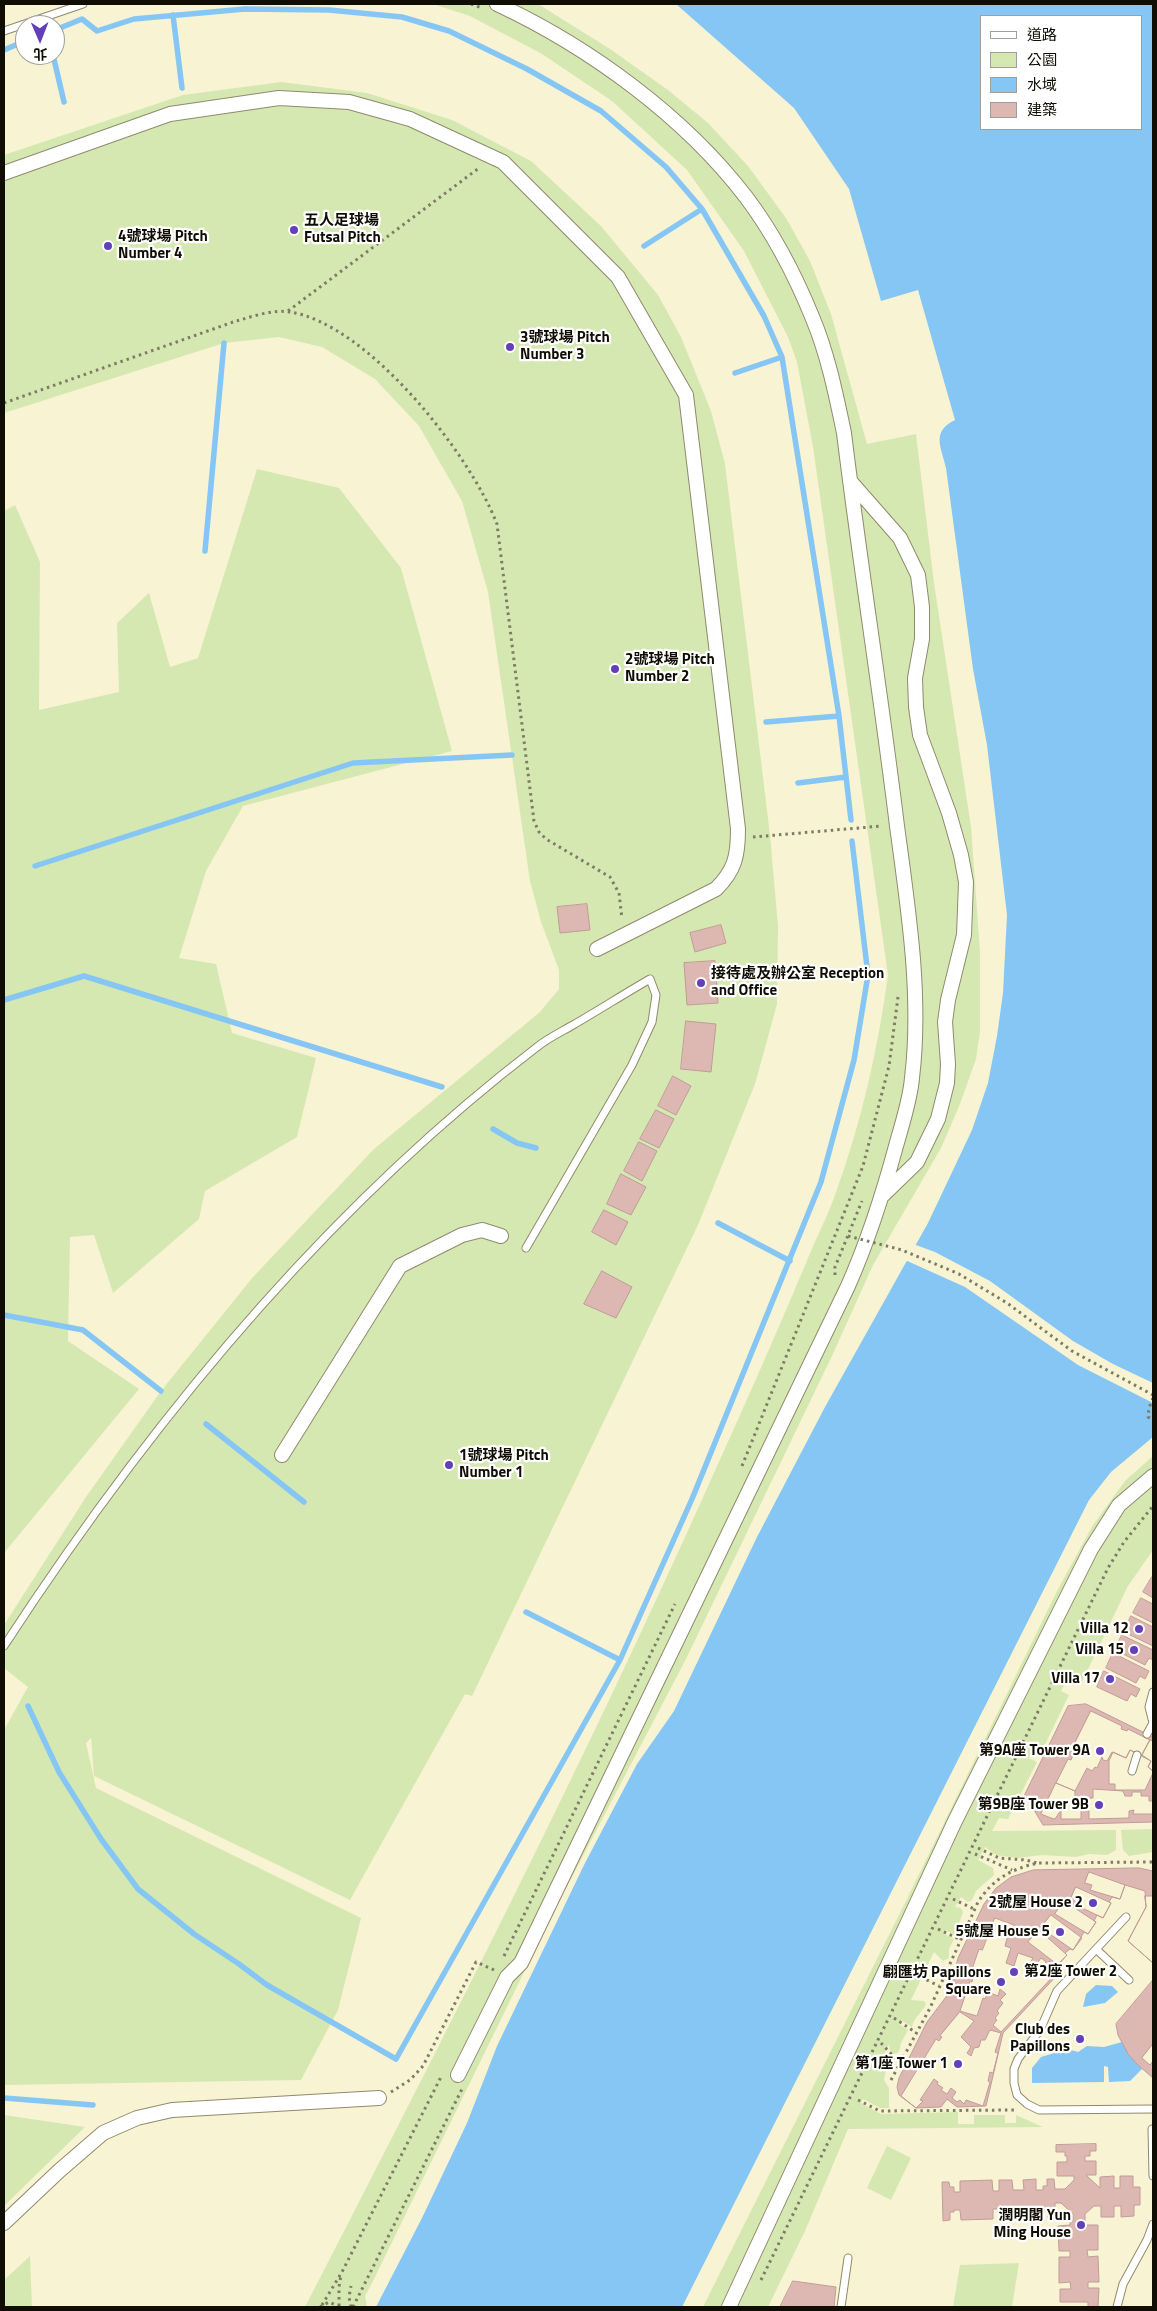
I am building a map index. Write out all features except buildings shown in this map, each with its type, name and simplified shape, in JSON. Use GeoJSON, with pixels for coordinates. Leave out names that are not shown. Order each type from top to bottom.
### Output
{"type":"FeatureCollection","features":[{"type":"Feature","properties":{"kind":"street"},"geometry":{"type":"LineString","coordinates":[[456,2076],[502,1974],[521,1962],[844,1295],[865,1246],[883,1195],[912,1080],[914,1050],[913,975],[892,785],[836,397],[814,321],[793,274],[746,197],[716,163],[649,98],[576,47],[493,7]]}},
{"type":"Feature","properties":{"kind":"street"},"geometry":{"type":"LineString","coordinates":[[4,173],[170,114],[279,98],[349,102],[410,119],[503,162],[618,277],[686,395],[738,829],[738,853],[726,880],[716,889],[597,949]]}},
{"type":"Feature","properties":{"kind":"street"},"geometry":{"type":"LineString","coordinates":[[849,480],[900,538],[918,575],[922,607],[922,639],[915,678],[920,735],[949,813],[961,855],[966,882],[964,935],[948,1000],[945,1022],[948,1039],[947,1083],[938,1119],[917,1162],[883,1195]]}},
{"type":"Feature","properties":{"kind":"street"},"geometry":{"type":"LineString","coordinates":[[282,1455],[400,1266],[462,1235],[482,1230],[501,1236]]}},
{"type":"Feature","properties":{"kind":"street"},"geometry":{"type":"LineString","coordinates":[[729,2307],[951,1830],[1091,1549],[1119,1505],[1153,1476]]}},
{"type":"Feature","properties":{"kind":"street"},"geometry":{"type":"LineString","coordinates":[[4,2223],[59,2170],[103,2133],[137,2118],[172,2110],[379,2098]]}},
{"type":"Feature","properties":{"kind":"lane"},"geometry":{"type":"LineString","coordinates":[[4,31],[83,4]]}},
{"type":"Feature","properties":{"kind":"lane"},"geometry":{"type":"LineString","coordinates":[[4,1646],[88,1522],[178,1404],[268,1297],[417,1146],[539,1045],[650,979],[656,995],[652,1022],[632,1065],[526,1248]]}},
{"type":"Feature","properties":{"kind":"lane"},"geometry":{"type":"LineString","coordinates":[[1148,1734],[1153,1723],[1150,1707],[1153,1692]]}},
{"type":"Feature","properties":{"kind":"lane"},"geometry":{"type":"LineString","coordinates":[[1132,1771],[1137,1755]]}},
{"type":"Feature","properties":{"kind":"lane"},"geometry":{"type":"LineString","coordinates":[[1126,1917],[1057,1991],[1040,2030],[1018,2059],[1014,2069],[1014,2083],[1017,2095],[1027,2104],[1039,2110],[1153,2109]]}},
{"type":"Feature","properties":{"kind":"lane"},"geometry":{"type":"LineString","coordinates":[[1096,1949],[1129,1980]]}},
{"type":"Feature","properties":{"kind":"lane"},"geometry":{"type":"LineString","coordinates":[[1152,2129],[1153,2176]]}},
{"type":"Feature","properties":{"kind":"lane"},"geometry":{"type":"LineString","coordinates":[[1117,2307],[1123,2284],[1147,2240],[1153,2224]]}},
{"type":"Feature","properties":{"kind":"lane"},"geometry":{"type":"LineString","coordinates":[[841,2307],[848,2258]]}},
{"type":"Feature","properties":{"kind":"path"},"geometry":{"type":"LineString","coordinates":[[471,4],[493,7]]}},
{"type":"Feature","properties":{"kind":"path"},"geometry":{"type":"LineString","coordinates":[[288,312],[492,157]]}},
{"type":"Feature","properties":{"kind":"path"},"geometry":{"type":"LineString","coordinates":[[4,403],[234,322],[260,315],[288,312],[313,318],[347,337],[391,373],[429,415],[477,484],[490,507],[496,524],[534,821],[539,832],[546,838],[610,877],[619,893],[624,935]]}},
{"type":"Feature","properties":{"kind":"path"},"geometry":{"type":"LineString","coordinates":[[883,816],[885,826]]}},
{"type":"Feature","properties":{"kind":"path"},"geometry":{"type":"LineString","coordinates":[[770,835],[866,828]]}},
{"type":"Feature","properties":{"kind":"path"},"geometry":{"type":"LineString","coordinates":[[740,1471],[864,1166],[889,1066],[898,988]]}},
{"type":"Feature","properties":{"kind":"path"},"geometry":{"type":"LineString","coordinates":[[835,1267],[851,1228]]}},
{"type":"Feature","properties":{"kind":"path"},"geometry":{"type":"LineString","coordinates":[[848,1236],[902,1250],[959,1274],[1007,1304],[1066,1347],[1153,1397],[1148,1417],[1153,1420]]}},
{"type":"Feature","properties":{"kind":"path"},"geometry":{"type":"LineString","coordinates":[[760,2281],[1108,1568],[1124,1542],[1153,1506]]}},
{"type":"Feature","properties":{"kind":"path"},"geometry":{"type":"LineString","coordinates":[[379,2098],[410,2080],[423,2066],[476,1962],[502,1974],[572,1814],[676,1603]]}},
{"type":"Feature","properties":{"kind":"path"},"geometry":{"type":"LineString","coordinates":[[978,1848],[999,1858],[1038,1863],[1153,1862]]}},
{"type":"Feature","properties":{"kind":"path"},"geometry":{"type":"LineString","coordinates":[[975,1854],[1012,1870]]}},
{"type":"Feature","properties":{"kind":"path"},"geometry":{"type":"LineString","coordinates":[[891,2080],[940,1986],[974,1909],[987,1889],[1002,1875],[1012,1870],[1038,1863]]}},
{"type":"Feature","properties":{"kind":"path"},"geometry":{"type":"LineString","coordinates":[[953,1899],[974,1909]]}},
{"type":"Feature","properties":{"kind":"path"},"geometry":{"type":"LineString","coordinates":[[938,1929],[961,1940]]}},
{"type":"Feature","properties":{"kind":"path"},"geometry":{"type":"LineString","coordinates":[[915,1974],[940,1986]]}},
{"type":"Feature","properties":{"kind":"path"},"geometry":{"type":"LineString","coordinates":[[894,2018],[915,2032]]}},
{"type":"Feature","properties":{"kind":"path"},"geometry":{"type":"LineString","coordinates":[[881,2043],[900,2061]]}},
{"type":"Feature","properties":{"kind":"path"},"geometry":{"type":"LineString","coordinates":[[321,2306],[456,2076]]}},
{"type":"Feature","properties":{"kind":"path"},"geometry":{"type":"LineString","coordinates":[[352,2307],[456,2076]]}},
{"type":"Feature","properties":{"kind":"path"},"geometry":{"type":"LineString","coordinates":[[858,2100],[880,2111],[1015,2110],[1021,2114]]}},
{"type":"Feature","properties":{"kind":"path"},"geometry":{"type":"LineString","coordinates":[[339,2307],[339,2287],[342,2272]]}},
{"type":"Feature","properties":{"kind":"path"},"geometry":{"type":"LineString","coordinates":[[351,2286],[349,2296],[352,2307]]}},
{"type":"Feature","properties":{"kind":"path"},"geometry":{"type":"LineString","coordinates":[[321,2306],[333,2302],[339,2307]]}},
{"type":"Feature","properties":{"kind":"green space"},"geometry":{"type":"Polygon","coordinates":[[[433,4],[538,4],[610,49],[668,90],[708,123],[748,166],[786,218],[810,261],[831,314],[867,444],[916,434],[934,583],[971,827],[980,952],[980,1032],[976,1059],[960,1104],[941,1148],[873,1265],[831,1358],[686,1659],[551,1917],[365,2296],[367,2307],[305,2307],[513,1899],[563,1796],[661,1588],[770,1346],[835,1195],[853,1141],[861,1114],[879,1031],[888,975],[813,447],[797,362],[788,337],[744,251],[687,170],[612,101],[542,54],[470,16],[433,4]]]}},
{"type":"Feature","properties":{"kind":"green space"},"geometry":{"type":"Polygon","coordinates":[[[281,82],[367,93],[452,120],[531,161],[601,226],[658,295],[681,337],[711,411],[725,464],[770,835],[778,926],[777,1004],[755,1084],[698,1225],[472,1696],[465,1694],[350,1900],[94,1776],[91,1738],[86,1743],[96,1788],[361,1918],[338,2010],[301,2080],[4,2085],[4,1730],[28,1687],[4,1668],[4,1625],[86,1497],[161,1391],[253,1277],[374,1149],[540,1012],[559,989],[559,970],[541,922],[530,881],[488,592],[462,501],[419,426],[375,379],[322,347],[279,337],[224,343],[4,413],[4,155],[183,95],[281,82]]]}},
{"type":"Feature","properties":{"kind":"green space"},"geometry":{"type":"Polygon","coordinates":[[[257,469],[339,488],[401,568],[452,751],[243,806],[206,871],[179,958],[216,964],[232,1033],[316,1058],[297,1137],[205,1191],[199,1219],[113,1293],[94,1235],[70,1237],[68,1341],[139,1389],[4,1553],[4,511],[15,505],[40,562],[39,710],[119,692],[117,623],[149,593],[170,667],[198,658],[257,469]]]}},
{"type":"Feature","properties":{"kind":"green space"},"geometry":{"type":"Polygon","coordinates":[[[1153,1456],[1153,1550],[1128,1586],[1081,1684],[1068,1678],[1061,1691],[1069,1695],[1040,1755],[1032,1751],[1029,1758],[1037,1762],[1008,1819],[999,1818],[992,1831],[1116,1830],[1116,1850],[1107,1855],[1089,1854],[1076,1857],[1042,1855],[1017,1858],[996,1855],[985,1847],[978,1860],[993,1868],[994,1875],[976,1891],[972,1900],[968,1902],[961,1897],[955,1907],[961,1908],[963,1912],[955,1935],[945,1930],[943,1933],[954,1939],[949,1949],[949,1958],[943,1961],[934,1952],[911,2000],[924,2001],[926,2004],[914,2020],[912,2027],[901,2020],[899,2024],[908,2030],[901,2043],[899,2052],[893,2054],[890,2051],[889,2044],[885,2052],[893,2062],[886,2071],[884,2080],[889,2088],[889,2108],[880,2108],[863,2099],[861,2103],[881,2114],[958,2112],[958,2124],[974,2124],[974,2115],[1005,2115],[1005,2123],[1016,2123],[1016,2115],[1043,2127],[848,2129],[805,2231],[768,2307],[703,2307],[905,1903],[1056,1593],[1093,1525],[1125,1481],[1153,1456]]]}},
{"type":"Feature","properties":{"kind":"green space"},"geometry":{"type":"Polygon","coordinates":[[[1153,1829],[1153,1852],[1129,1856],[1123,1850],[1121,1830],[1153,1829]]]}},
{"type":"Feature","properties":{"kind":"green space"},"geometry":{"type":"Polygon","coordinates":[[[4,2115],[85,2127],[4,2206],[4,2115]]]}},
{"type":"Feature","properties":{"kind":"green space"},"geometry":{"type":"Polygon","coordinates":[[[887,2146],[911,2158],[891,2200],[867,2188],[887,2146]]]}},
{"type":"Feature","properties":{"kind":"green space"},"geometry":{"type":"Polygon","coordinates":[[[30,2256],[32,2307],[4,2307],[4,2280],[30,2256]]]}},
{"type":"Feature","properties":{"kind":"green space"},"geometry":{"type":"Polygon","coordinates":[[[1019,2263],[1012,2307],[953,2307],[960,2265],[1019,2263]]]}},
{"type":"Feature","properties":{"kind":"water"},"geometry":{"type":"Polygon","coordinates":[[[676,4],[1153,4],[1153,1437],[1111,1472],[1089,1500],[682,2307],[376,2307],[422,2218],[467,2123],[497,2046],[585,1863],[637,1764],[674,1711],[757,1537],[825,1407],[928,1223],[972,1130],[988,1083],[1003,993],[1007,915],[987,745],[973,669],[946,468],[940,446],[940,435],[943,429],[955,420],[918,290],[881,301],[849,189],[794,108],[676,4]]]}},
{"type":"Feature","properties":{"kind":"water"},"geometry":{"type":"Polygon","coordinates":[[[1096,1985],[1112,1986],[1118,1992],[1105,2003],[1083,2007],[1086,1994],[1096,1985]]]}},
{"type":"Feature","properties":{"kind":"water"},"geometry":{"type":"Polygon","coordinates":[[[1122,2042],[1131,2057],[1142,2069],[1130,2081],[1109,2082],[1108,2067],[1104,2066],[1104,2082],[1032,2083],[1032,2068],[1041,2057],[1069,2050],[1078,2052],[1087,2046],[1104,2047],[1122,2042]]]}},
{"type":"Feature","properties":{"kind":"pier"},"geometry":{"type":"Polygon","coordinates":[[[913,1244],[935,1252],[990,1281],[1073,1341],[1113,1364],[1153,1383],[1153,1403],[1078,1365],[965,1287],[905,1260],[913,1244]]]}},
{"type":"Feature","properties":{"kind":"waterway"},"geometry":{"type":"LineString","coordinates":[[65,26],[82,19],[97,31],[134,19],[245,9],[329,10],[402,17],[449,31],[527,69],[601,111],[666,167],[702,209],[764,316],[782,357],[839,716],[851,820]]}},
{"type":"Feature","properties":{"kind":"waterway"},"geometry":{"type":"LineString","coordinates":[[173,15],[182,88]]}},
{"type":"Feature","properties":{"kind":"waterway"},"geometry":{"type":"LineString","coordinates":[[4,50],[15,45]]}},
{"type":"Feature","properties":{"kind":"waterway"},"geometry":{"type":"LineString","coordinates":[[55,65],[64,102]]}},
{"type":"Feature","properties":{"kind":"waterway"},"geometry":{"type":"LineString","coordinates":[[644,246],[702,209]]}},
{"type":"Feature","properties":{"kind":"waterway"},"geometry":{"type":"LineString","coordinates":[[205,551],[224,343]]}},
{"type":"Feature","properties":{"kind":"waterway"},"geometry":{"type":"LineString","coordinates":[[735,373],[782,357]]}},
{"type":"Feature","properties":{"kind":"waterway"},"geometry":{"type":"LineString","coordinates":[[766,722],[839,716]]}},
{"type":"Feature","properties":{"kind":"waterway"},"geometry":{"type":"LineString","coordinates":[[35,866],[353,763],[512,755]]}},
{"type":"Feature","properties":{"kind":"waterway"},"geometry":{"type":"LineString","coordinates":[[798,783],[846,777]]}},
{"type":"Feature","properties":{"kind":"waterway"},"geometry":{"type":"LineString","coordinates":[[28,1706],[59,1772],[101,1839],[138,1889],[194,1934],[267,1985],[396,2059],[620,1660],[692,1499],[821,1182],[854,1060],[868,975],[852,841]]}},
{"type":"Feature","properties":{"kind":"waterway"},"geometry":{"type":"LineString","coordinates":[[4,1000],[84,976],[442,1087]]}},
{"type":"Feature","properties":{"kind":"waterway"},"geometry":{"type":"LineString","coordinates":[[493,1129],[517,1143],[536,1148]]}},
{"type":"Feature","properties":{"kind":"waterway"},"geometry":{"type":"LineString","coordinates":[[718,1223],[790,1261]]}},
{"type":"Feature","properties":{"kind":"waterway"},"geometry":{"type":"LineString","coordinates":[[4,1315],[83,1330],[161,1391]]}},
{"type":"Feature","properties":{"kind":"waterway"},"geometry":{"type":"LineString","coordinates":[[206,1424],[304,1502]]}},
{"type":"Feature","properties":{"kind":"waterway"},"geometry":{"type":"LineString","coordinates":[[526,1612],[620,1660]]}},
{"type":"Feature","properties":{"kind":"waterway"},"geometry":{"type":"LineString","coordinates":[[4,2098],[93,2105]]}},
{"type":"Feature","properties":{"kind":"place","name":"五人足球場 Futsal Pitch"},"geometry":{"type":"Point","coordinates":[294,230]}},
{"type":"Feature","properties":{"kind":"place","name":"4號球場 Pitch Number 4"},"geometry":{"type":"Point","coordinates":[108,246]}},
{"type":"Feature","properties":{"kind":"place","name":"3號球場 Pitch Number 3"},"geometry":{"type":"Point","coordinates":[510,347]}},
{"type":"Feature","properties":{"kind":"place","name":"2號球場 Pitch Number 2"},"geometry":{"type":"Point","coordinates":[615,669]}},
{"type":"Feature","properties":{"kind":"place","name":"接待處及辦公室 Reception and Office"},"geometry":{"type":"Point","coordinates":[701,983]}},
{"type":"Feature","properties":{"kind":"place","name":"1號球場 Pitch Number 1"},"geometry":{"type":"Point","coordinates":[449,1465]}},
{"type":"Feature","properties":{"kind":"place","name":"Villa 12"},"geometry":{"type":"Point","coordinates":[1139,1629]}},
{"type":"Feature","properties":{"kind":"place","name":"Villa 15"},"geometry":{"type":"Point","coordinates":[1134,1650]}},
{"type":"Feature","properties":{"kind":"place","name":"Villa 17"},"geometry":{"type":"Point","coordinates":[1110,1679]}},
{"type":"Feature","properties":{"kind":"place","name":"第9A座 Tower 9A"},"geometry":{"type":"Point","coordinates":[1100,1751]}},
{"type":"Feature","properties":{"kind":"place","name":"第9B座 Tower 9B"},"geometry":{"type":"Point","coordinates":[1099,1805]}},
{"type":"Feature","properties":{"kind":"place","name":"2號屋 House 2"},"geometry":{"type":"Point","coordinates":[1093,1903]}},
{"type":"Feature","properties":{"kind":"place","name":"5號屋 House 5"},"geometry":{"type":"Point","coordinates":[1060,1932]}},
{"type":"Feature","properties":{"kind":"place","name":"第2座 Tower 2"},"geometry":{"type":"Point","coordinates":[1014,1972]}},
{"type":"Feature","properties":{"kind":"place","name":"翩匯坊 Papillons Square"},"geometry":{"type":"Point","coordinates":[1001,1982]}},
{"type":"Feature","properties":{"kind":"place","name":"Club des Papillons"},"geometry":{"type":"Point","coordinates":[1080,2039]}},
{"type":"Feature","properties":{"kind":"place","name":"第1座 Tower 1"},"geometry":{"type":"Point","coordinates":[958,2064]}},
{"type":"Feature","properties":{"kind":"place","name":"潤明閣 Yun Ming House"},"geometry":{"type":"Point","coordinates":[1081,2225]}}]}
